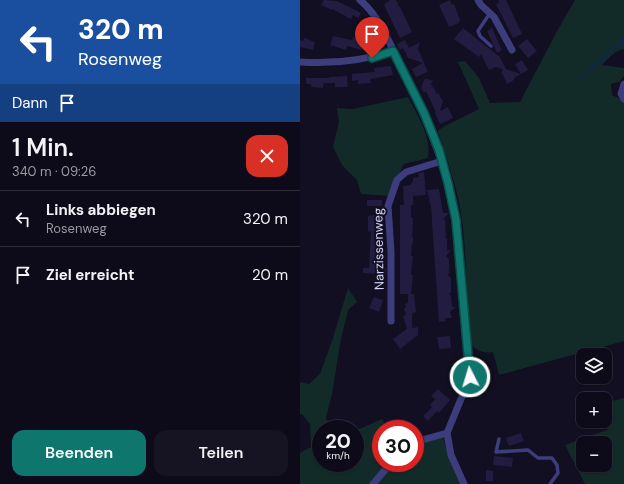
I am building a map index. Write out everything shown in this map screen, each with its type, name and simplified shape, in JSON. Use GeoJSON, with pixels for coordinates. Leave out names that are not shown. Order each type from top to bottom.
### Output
{"type":"FeatureCollection","features":[{"type":"Feature","properties":{"kind":"street"},"geometry":{"type":"LineString","coordinates":[[360,0],[379,22],[424,113],[442,161],[456,220],[470,377],[446,433],[451,455],[464,484]]}},
{"type":"Feature","properties":{"kind":"street"},"geometry":{"type":"LineString","coordinates":[[478,0],[481,5],[494,17],[512,50]]}},
{"type":"Feature","properties":{"kind":"street"},"geometry":{"type":"LineString","coordinates":[[300,62],[322,63],[350,61],[372,58],[393,51]]}},
{"type":"Feature","properties":{"kind":"street"},"geometry":{"type":"LineString","coordinates":[[624,84],[621,94],[624,99]]}},
{"type":"Feature","properties":{"kind":"street","name":"Narzissenweg"},"geometry":{"type":"LineString","coordinates":[[391,321],[391,252],[388,206],[397,180],[406,172],[442,161]]}},
{"type":"Feature","properties":{"kind":"street"},"geometry":{"type":"LineString","coordinates":[[424,439],[446,433]]}},
{"type":"Feature","properties":{"kind":"street"},"geometry":{"type":"LineString","coordinates":[[373,484],[383,472]]}},
{"type":"Feature","properties":{"kind":"lane"},"geometry":{"type":"LineString","coordinates":[[490,13],[478,31],[480,36],[491,46]]}},
{"type":"Feature","properties":{"kind":"lane"},"geometry":{"type":"LineString","coordinates":[[499,438],[496,452],[528,450],[538,458],[548,457],[555,461],[558,473],[550,484]]}},
{"type":"Feature","properties":{"kind":"green space"},"geometry":{"type":"Polygon","coordinates":[[[575,0],[624,0],[624,49],[614,53],[602,65],[624,68],[624,76],[619,82],[611,84],[612,95],[624,101],[624,341],[598,348],[576,348],[576,354],[499,375],[493,352],[480,351],[468,342],[466,265],[462,219],[455,186],[438,131],[479,109],[458,62],[465,61],[479,78],[490,103],[520,102],[575,0]]]}},
{"type":"Feature","properties":{"kind":"green space"},"geometry":{"type":"Polygon","coordinates":[[[408,97],[426,134],[429,150],[428,158],[404,164],[389,196],[361,194],[357,180],[342,165],[333,147],[339,122],[337,108],[353,109],[408,97]]]}},
{"type":"Feature","properties":{"kind":"green space"},"geometry":{"type":"Polygon","coordinates":[[[348,288],[357,302],[348,310],[341,339],[332,394],[326,417],[327,420],[312,420],[312,472],[364,472],[364,427],[372,423],[372,472],[382,472],[372,484],[300,484],[300,453],[311,447],[310,424],[302,414],[300,415],[300,382],[309,384],[320,374],[348,288]]]}},
{"type":"Feature","properties":{"kind":"green space"},"geometry":{"type":"Polygon","coordinates":[[[624,398],[624,484],[585,484],[579,472],[612,472],[612,436],[590,436],[607,430],[607,428],[612,428],[612,401],[624,398]]]}},
{"type":"Feature","properties":{"kind":"green space"},"geometry":{"type":"Polygon","coordinates":[[[443,437],[449,456],[462,484],[377,484],[386,472],[424,472],[424,442],[443,437]]]}},
{"type":"Feature","properties":{"kind":"green space"},"geometry":{"type":"Polygon","coordinates":[[[576,441],[576,466],[565,445],[576,441]]]}},
{"type":"Feature","properties":{"kind":"building"},"geometry":{"type":"Polygon","coordinates":[[[324,0],[337,1],[361,13],[358,18],[353,15],[351,19],[321,5],[324,0]]]}},
{"type":"Feature","properties":{"kind":"building"},"geometry":{"type":"Polygon","coordinates":[[[390,0],[396,0],[412,32],[400,38],[384,5],[390,0]]]}},
{"type":"Feature","properties":{"kind":"building"},"geometry":{"type":"Polygon","coordinates":[[[450,0],[452,5],[454,4],[460,20],[459,23],[449,27],[439,5],[450,0]]]}},
{"type":"Feature","properties":{"kind":"building"},"geometry":{"type":"Polygon","coordinates":[[[498,0],[506,0],[522,34],[513,38],[496,4],[499,3],[498,0]]]}},
{"type":"Feature","properties":{"kind":"building"},"geometry":{"type":"Polygon","coordinates":[[[463,28],[500,57],[506,69],[521,74],[507,84],[503,75],[501,74],[503,69],[496,67],[489,70],[481,54],[479,57],[454,39],[463,28]]]}},
{"type":"Feature","properties":{"kind":"building"},"geometry":{"type":"Polygon","coordinates":[[[492,28],[502,50],[497,53],[487,31],[492,28]]]}},
{"type":"Feature","properties":{"kind":"building"},"geometry":{"type":"Polygon","coordinates":[[[333,36],[352,40],[353,37],[365,41],[362,50],[347,46],[346,50],[330,45],[333,36]]]}},
{"type":"Feature","properties":{"kind":"building"},"geometry":{"type":"Polygon","coordinates":[[[304,38],[315,42],[313,50],[300,47],[300,40],[303,41],[304,38]]]}},
{"type":"Feature","properties":{"kind":"building"},"geometry":{"type":"Polygon","coordinates":[[[527,39],[537,51],[528,58],[518,46],[527,39]]]}},
{"type":"Feature","properties":{"kind":"building"},"geometry":{"type":"Polygon","coordinates":[[[405,40],[409,48],[420,42],[418,49],[428,72],[416,77],[412,69],[423,63],[408,58],[403,48],[400,50],[397,44],[405,40]]]}},
{"type":"Feature","properties":{"kind":"building"},"geometry":{"type":"Polygon","coordinates":[[[522,60],[528,70],[521,74],[515,64],[522,60]]]}},
{"type":"Feature","properties":{"kind":"building"},"geometry":{"type":"Polygon","coordinates":[[[391,66],[393,75],[370,79],[371,83],[358,84],[358,80],[352,81],[352,74],[375,72],[374,68],[391,66]]]}},
{"type":"Feature","properties":{"kind":"building"},"geometry":{"type":"Polygon","coordinates":[[[347,76],[348,87],[335,87],[335,83],[324,83],[323,88],[311,87],[311,84],[306,84],[306,78],[347,76]]]}},
{"type":"Feature","properties":{"kind":"building"},"geometry":{"type":"Polygon","coordinates":[[[425,78],[433,81],[431,84],[443,101],[440,111],[448,107],[453,118],[440,124],[426,91],[424,93],[421,88],[425,78]]]}},
{"type":"Feature","properties":{"kind":"building"},"geometry":{"type":"Polygon","coordinates":[[[424,172],[426,195],[413,196],[413,205],[411,205],[411,218],[413,218],[413,243],[411,256],[413,256],[411,275],[413,275],[411,294],[414,294],[416,312],[412,313],[412,328],[418,327],[418,335],[400,349],[393,339],[407,329],[403,316],[406,315],[404,308],[406,308],[405,304],[408,303],[408,294],[400,294],[400,205],[404,205],[403,186],[410,185],[413,178],[419,177],[418,173],[424,172]]]}},
{"type":"Feature","properties":{"kind":"building"},"geometry":{"type":"Polygon","coordinates":[[[439,189],[443,213],[449,213],[443,219],[445,220],[447,251],[451,250],[446,256],[449,259],[448,275],[451,278],[451,292],[449,294],[451,296],[452,307],[455,307],[450,312],[452,318],[445,318],[446,321],[439,322],[431,207],[427,190],[439,189]]]}},
{"type":"Feature","properties":{"kind":"building"},"geometry":{"type":"Polygon","coordinates":[[[367,200],[382,200],[382,206],[367,206],[367,200]]]}},
{"type":"Feature","properties":{"kind":"building"},"geometry":{"type":"Polygon","coordinates":[[[381,214],[384,242],[384,268],[386,268],[386,274],[384,274],[384,289],[374,289],[374,284],[372,283],[382,274],[363,273],[363,268],[369,268],[371,231],[368,232],[368,216],[381,214]]]}},
{"type":"Feature","properties":{"kind":"building"},"geometry":{"type":"Polygon","coordinates":[[[374,297],[383,300],[379,312],[369,308],[374,297]]]}},
{"type":"Feature","properties":{"kind":"building"},"geometry":{"type":"Polygon","coordinates":[[[450,336],[451,348],[439,349],[437,337],[450,336]]]}},
{"type":"Feature","properties":{"kind":"building"},"geometry":{"type":"Polygon","coordinates":[[[438,389],[450,400],[439,413],[437,411],[428,421],[423,416],[432,407],[430,405],[435,399],[431,396],[438,389]]]}},
{"type":"Feature","properties":{"kind":"building"},"geometry":{"type":"Polygon","coordinates":[[[521,433],[524,441],[509,446],[506,438],[521,433]]]}},
{"type":"Feature","properties":{"kind":"building"},"geometry":{"type":"Polygon","coordinates":[[[494,456],[513,458],[512,467],[493,465],[494,456]]]}},
{"type":"Feature","properties":{"kind":"building"},"geometry":{"type":"Polygon","coordinates":[[[486,470],[493,471],[493,481],[486,481],[486,470]]]}},
{"type":"Feature","properties":{"kind":"waterway"},"geometry":{"type":"LineString","coordinates":[[579,79],[607,55],[624,37]]}},
{"type":"Feature","properties":{"kind":"waterway"},"geometry":{"type":"LineString","coordinates":[[624,38],[622,42],[624,49]]}},
{"type":"Feature","properties":{"kind":"route"},"geometry":{"type":"LineString","coordinates":[[372,58],[393,51],[424,113],[439,150],[456,220],[470,377]]}}]}
